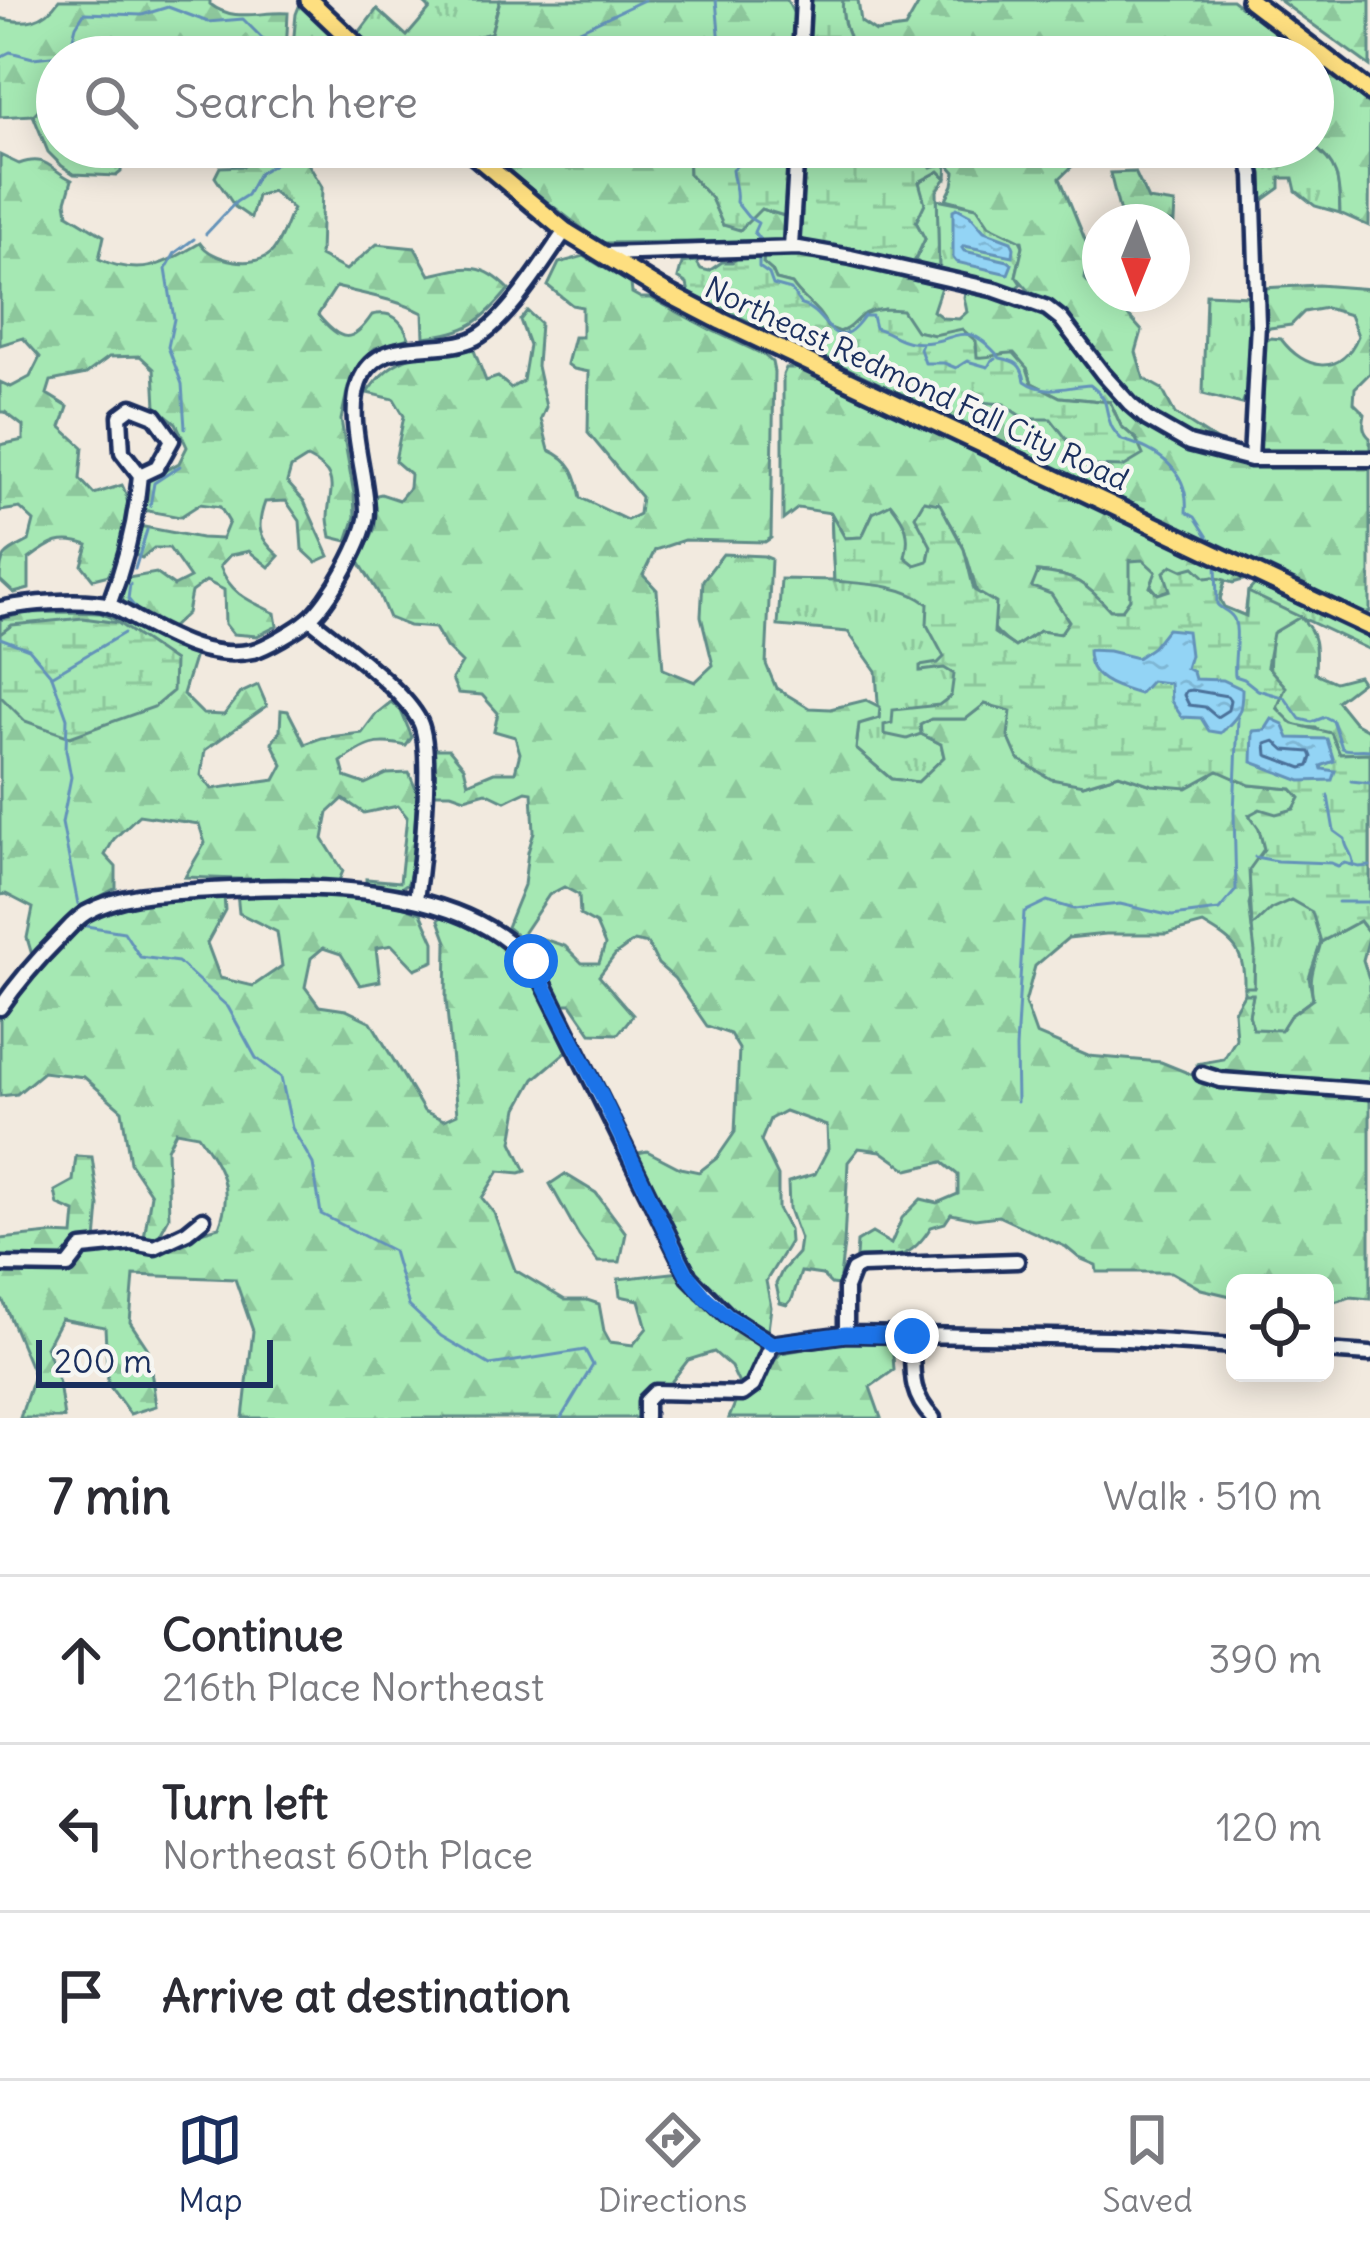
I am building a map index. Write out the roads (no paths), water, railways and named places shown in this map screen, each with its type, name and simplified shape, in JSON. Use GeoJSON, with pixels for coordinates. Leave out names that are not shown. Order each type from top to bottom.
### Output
{"type":"FeatureCollection","features":[{"type":"Feature","properties":{"kind":"main road"},"geometry":{"type":"LineString","coordinates":[[309,0],[347,36]]}},
{"type":"Feature","properties":{"kind":"main road"},"geometry":{"type":"LineString","coordinates":[[1250,0],[1297,36]]}},
{"type":"Feature","properties":{"kind":"main road"},"geometry":{"type":"LineString","coordinates":[[1334,64],[1370,92]]}},
{"type":"Feature","properties":{"kind":"main road","name":"Northeast Redmond Fall City Road"},"geometry":{"type":"LineString","coordinates":[[490,168],[566,231],[663,291],[1370,627]]}},
{"type":"Feature","properties":{"kind":"street"},"geometry":{"type":"LineString","coordinates":[[801,36],[803,0]]}},
{"type":"Feature","properties":{"kind":"street"},"geometry":{"type":"LineString","coordinates":[[791,247],[796,168]]}},
{"type":"Feature","properties":{"kind":"street"},"geometry":{"type":"LineString","coordinates":[[1251,168],[1258,324],[1251,459]]}},
{"type":"Feature","properties":{"kind":"street"},"geometry":{"type":"LineString","coordinates":[[0,609],[25,604],[109,605],[182,644],[218,652],[254,651],[310,619],[331,592],[367,520],[356,418],[356,398],[365,371],[387,353],[454,344],[486,332],[566,231]]}},
{"type":"Feature","properties":{"kind":"street"},"geometry":{"type":"LineString","coordinates":[[603,254],[791,247],[851,256],[1029,299],[1060,319],[1102,374],[1147,419],[1189,443],[1251,459],[1370,459]]}},
{"type":"Feature","properties":{"kind":"street"},"geometry":{"type":"LineString","coordinates":[[109,605],[136,522],[140,475],[122,452],[120,416],[132,407],[154,416],[172,440],[157,466],[140,475]]}},
{"type":"Feature","properties":{"kind":"street"},"geometry":{"type":"LineString","coordinates":[[310,619],[382,681],[421,725],[427,754],[416,900]]}},
{"type":"Feature","properties":{"kind":"street"},"geometry":{"type":"LineString","coordinates":[[0,1008],[23,974],[83,915],[132,895],[238,888],[349,889],[416,900],[465,917],[517,946],[542,978],[688,1276],[727,1316],[772,1344],[846,1334],[1072,1336],[1226,1345]]}},
{"type":"Feature","properties":{"kind":"street"},"geometry":{"type":"LineString","coordinates":[[1202,1074],[1221,1080],[1370,1091]]}},
{"type":"Feature","properties":{"kind":"street"},"geometry":{"type":"LineString","coordinates":[[0,1264],[68,1266],[82,1249],[133,1243],[155,1247],[203,1220]]}},
{"type":"Feature","properties":{"kind":"street"},"geometry":{"type":"LineString","coordinates":[[846,1334],[846,1288],[861,1266],[1017,1261]]}},
{"type":"Feature","properties":{"kind":"street"},"geometry":{"type":"LineString","coordinates":[[912,1336],[914,1388],[933,1418]]}},
{"type":"Feature","properties":{"kind":"street"},"geometry":{"type":"LineString","coordinates":[[646,1418],[646,1401],[655,1392],[734,1394],[749,1390],[772,1344]]}},
{"type":"Feature","properties":{"kind":"street"},"geometry":{"type":"LineString","coordinates":[[1334,1352],[1370,1354]]}},
{"type":"Feature","properties":{"kind":"water"},"geometry":{"type":"Polygon","coordinates":[[[957,208],[984,231],[1011,241],[1013,256],[962,248],[1008,261],[1012,264],[1008,274],[956,262],[953,210],[957,208]]]}},
{"type":"Feature","properties":{"kind":"water"},"geometry":{"type":"Polygon","coordinates":[[[1167,629],[1187,631],[1190,655],[1186,668],[1195,679],[1223,680],[1242,689],[1238,714],[1221,733],[1209,731],[1201,718],[1182,717],[1171,701],[1170,683],[1151,681],[1139,694],[1104,681],[1093,669],[1088,650],[1137,658],[1167,629]]]}},
{"type":"Feature","properties":{"kind":"water"},"geometry":{"type":"Polygon","coordinates":[[[1272,719],[1283,724],[1289,738],[1327,739],[1334,761],[1321,766],[1335,771],[1332,780],[1301,781],[1252,762],[1253,731],[1265,730],[1272,719]]]}},
{"type":"Feature","properties":{"kind":"waterway"},"geometry":{"type":"LineString","coordinates":[[567,36],[644,0]]}},
{"type":"Feature","properties":{"kind":"waterway"},"geometry":{"type":"LineString","coordinates":[[716,0],[719,36]]}},
{"type":"Feature","properties":{"kind":"waterway"},"geometry":{"type":"LineString","coordinates":[[74,36],[84,13],[142,15],[168,7],[208,22],[243,19],[260,36]]}},
{"type":"Feature","properties":{"kind":"waterway"},"geometry":{"type":"LineString","coordinates":[[0,57],[10,52],[36,58]]}},
{"type":"Feature","properties":{"kind":"waterway"},"geometry":{"type":"LineString","coordinates":[[206,234],[268,168]]}},
{"type":"Feature","properties":{"kind":"waterway"},"geometry":{"type":"LineString","coordinates":[[734,168],[736,202],[758,223],[754,232],[760,247]]}},
{"type":"Feature","properties":{"kind":"waterway"},"geometry":{"type":"LineString","coordinates":[[185,428],[182,384],[168,347],[174,319],[166,269],[175,253],[194,239]]}},
{"type":"Feature","properties":{"kind":"waterway"},"geometry":{"type":"LineString","coordinates":[[759,256],[759,267],[773,285],[791,290],[801,305],[837,334],[853,329],[864,316],[872,316],[875,328],[911,342],[967,334],[987,344],[1000,358],[1017,364],[1033,386],[1090,385],[1104,400],[1112,427],[1122,440],[1147,449],[1176,473],[1186,497],[1186,512],[1195,517],[1213,545]]}},
{"type":"Feature","properties":{"kind":"waterway"},"geometry":{"type":"LineString","coordinates":[[922,344],[925,363],[956,368],[967,361],[988,367],[996,359]]}},
{"type":"Feature","properties":{"kind":"waterway"},"geometry":{"type":"LineString","coordinates":[[150,506],[154,483],[180,466]]}},
{"type":"Feature","properties":{"kind":"waterway"},"geometry":{"type":"LineString","coordinates":[[135,569],[147,530]]}},
{"type":"Feature","properties":{"kind":"waterway"},"geometry":{"type":"LineString","coordinates":[[1216,560],[1217,604],[1232,616],[1236,627],[1235,676],[1285,698],[1300,719],[1333,721],[1342,748],[1370,750]]}},
{"type":"Feature","properties":{"kind":"waterway"},"geometry":{"type":"LineString","coordinates":[[130,584],[128,599],[137,610]]}},
{"type":"Feature","properties":{"kind":"waterway"},"geometry":{"type":"LineString","coordinates":[[53,675],[124,633]]}},
{"type":"Feature","properties":{"kind":"waterway"},"geometry":{"type":"LineString","coordinates":[[0,638],[29,649],[52,676],[67,718],[71,777],[62,823],[78,904]]}},
{"type":"Feature","properties":{"kind":"waterway"},"geometry":{"type":"LineString","coordinates":[[1017,1102],[1024,912],[1047,901],[1074,909],[1120,904],[1172,916],[1219,910],[1236,890],[1238,718]]}},
{"type":"Feature","properties":{"kind":"waterway"},"geometry":{"type":"LineString","coordinates":[[1351,781],[1370,783]]}},
{"type":"Feature","properties":{"kind":"waterway"},"geometry":{"type":"LineString","coordinates":[[1328,796],[1334,831],[1345,839],[1353,863]]}},
{"type":"Feature","properties":{"kind":"waterway"},"geometry":{"type":"LineString","coordinates":[[1255,857],[1370,866]]}},
{"type":"Feature","properties":{"kind":"waterway"},"geometry":{"type":"LineString","coordinates":[[1338,902],[1370,902]]}},
{"type":"Feature","properties":{"kind":"waterway"},"geometry":{"type":"LineString","coordinates":[[86,926],[124,932],[140,957],[178,962],[228,1007],[256,1058],[281,1077],[292,1128],[313,1164],[321,1214],[393,1251],[409,1306],[441,1336],[490,1365],[585,1350],[593,1365],[561,1418]]}}]}
